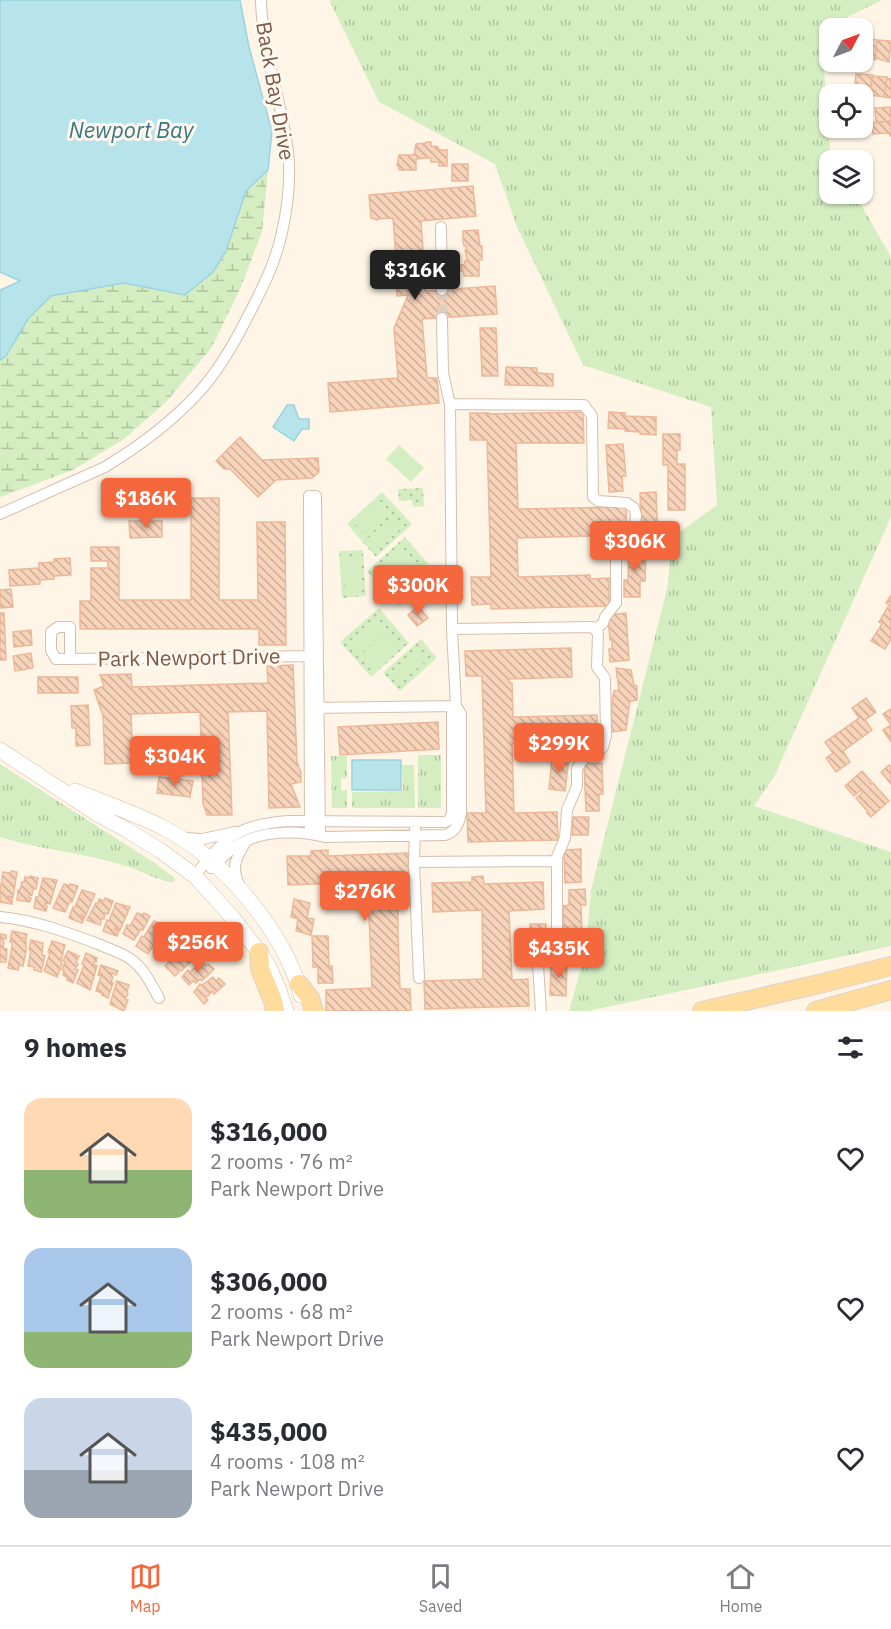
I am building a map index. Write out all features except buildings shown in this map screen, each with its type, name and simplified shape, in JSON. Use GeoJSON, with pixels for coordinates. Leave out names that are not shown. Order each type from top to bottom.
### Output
{"type":"FeatureCollection","features":[{"type":"Feature","properties":{"kind":"main road"},"geometry":{"type":"LineString","coordinates":[[258,952],[260,969],[273,1001],[274,1011]]}},
{"type":"Feature","properties":{"kind":"main road"},"geometry":{"type":"LineString","coordinates":[[702,1011],[891,966]]}},
{"type":"Feature","properties":{"kind":"main road"},"geometry":{"type":"LineString","coordinates":[[298,984],[310,998],[314,1011]]}},
{"type":"Feature","properties":{"kind":"main road"},"geometry":{"type":"LineString","coordinates":[[816,1011],[891,990]]}},
{"type":"Feature","properties":{"kind":"street","name":"Back Bay Drive"},"geometry":{"type":"LineString","coordinates":[[0,514],[105,467],[188,404],[215,372],[230,349],[257,298],[279,246],[289,167],[283,126],[262,27],[261,0]]}},
{"type":"Feature","properties":{"kind":"street"},"geometry":{"type":"LineString","coordinates":[[441,227],[442,290]]}},
{"type":"Feature","properties":{"kind":"street"},"geometry":{"type":"LineString","coordinates":[[195,876],[212,861],[234,847],[273,834],[415,836],[450,834],[453,824],[452,714],[456,706],[452,628],[450,404],[443,373],[442,318]]}},
{"type":"Feature","properties":{"kind":"street"},"geometry":{"type":"LineString","coordinates":[[450,404],[584,405],[589,411],[592,416],[593,497],[598,501],[627,503],[636,515],[634,534],[616,559],[616,603],[603,623],[595,630]]}},
{"type":"Feature","properties":{"kind":"street","name":"Park Newport Drive"},"geometry":{"type":"LineString","coordinates":[[314,656],[309,496],[316,496],[315,835]]}},
{"type":"Feature","properties":{"kind":"street"},"geometry":{"type":"LineString","coordinates":[[452,628],[593,627],[598,633],[597,667],[605,678],[606,736],[603,747],[579,764],[576,792],[567,810],[565,838],[557,861],[557,936],[555,944],[538,965],[541,1011]]}},
{"type":"Feature","properties":{"kind":"street","name":"Park Newport Drive"},"geometry":{"type":"LineString","coordinates":[[69,659],[314,656]]}},
{"type":"Feature","properties":{"kind":"street"},"geometry":{"type":"LineString","coordinates":[[314,708],[456,706]]}},
{"type":"Feature","properties":{"kind":"street"},"geometry":{"type":"LineString","coordinates":[[0,750],[99,816],[161,851],[195,876],[232,917],[258,952],[278,988],[286,1011]]}},
{"type":"Feature","properties":{"kind":"street"},"geometry":{"type":"LineString","coordinates":[[44,779],[165,829],[212,861],[242,891],[285,953],[306,1011]]}},
{"type":"Feature","properties":{"kind":"street"},"geometry":{"type":"LineString","coordinates":[[212,861],[226,840],[239,832],[266,822],[445,822],[453,824]]}},
{"type":"Feature","properties":{"kind":"street"},"geometry":{"type":"LineString","coordinates":[[415,822],[414,862],[419,978]]}},
{"type":"Feature","properties":{"kind":"street"},"geometry":{"type":"LineString","coordinates":[[179,837],[203,839],[239,832]]}},
{"type":"Feature","properties":{"kind":"street"},"geometry":{"type":"LineString","coordinates":[[242,891],[237,881],[236,860],[237,854],[247,841]]}},
{"type":"Feature","properties":{"kind":"street"},"geometry":{"type":"LineString","coordinates":[[414,862],[557,861]]}},
{"type":"Feature","properties":{"kind":"street"},"geometry":{"type":"LineString","coordinates":[[0,917],[52,927],[131,959],[148,977],[159,998]]}},
{"type":"Feature","properties":{"kind":"green space"},"geometry":{"type":"Polygon","coordinates":[[[329,0],[882,0],[846,18],[819,18],[819,72],[824,72],[825,84],[819,84],[819,138],[829,138],[830,150],[819,150],[819,204],[861,204],[891,257],[891,517],[774,777],[754,806],[891,852],[891,946],[588,1011],[569,1011],[585,954],[591,890],[667,589],[673,537],[717,505],[711,407],[583,365],[517,227],[495,164],[379,102],[329,0]]]}},
{"type":"Feature","properties":{"kind":"green space"},"geometry":{"type":"Polygon","coordinates":[[[268,170],[262,232],[241,287],[212,347],[168,400],[124,439],[73,470],[0,497],[0,360],[6,355],[28,319],[51,296],[124,283],[185,295],[213,272],[226,251],[246,191],[268,170]]]}},
{"type":"Feature","properties":{"kind":"green space"},"geometry":{"type":"Polygon","coordinates":[[[399,445],[424,468],[411,482],[386,459],[399,445]]]}},
{"type":"Feature","properties":{"kind":"green space"},"geometry":{"type":"Polygon","coordinates":[[[423,488],[424,506],[413,507],[412,500],[399,501],[398,489],[423,488]]]}},
{"type":"Feature","properties":{"kind":"green space"},"geometry":{"type":"Polygon","coordinates":[[[382,492],[412,524],[376,557],[347,524],[382,492]]]}},
{"type":"Feature","properties":{"kind":"green space"},"geometry":{"type":"Polygon","coordinates":[[[380,501],[390,512],[365,534],[355,523],[380,501]]]}},
{"type":"Feature","properties":{"kind":"green space"},"geometry":{"type":"Polygon","coordinates":[[[393,516],[403,527],[378,549],[368,538],[393,516]]]}},
{"type":"Feature","properties":{"kind":"green space"},"geometry":{"type":"Polygon","coordinates":[[[405,537],[436,573],[399,606],[367,571],[405,537]]]}},
{"type":"Feature","properties":{"kind":"green space"},"geometry":{"type":"Polygon","coordinates":[[[402,547],[412,558],[387,580],[377,569],[402,547]]]}},
{"type":"Feature","properties":{"kind":"green space"},"geometry":{"type":"Polygon","coordinates":[[[363,550],[366,596],[342,598],[339,551],[363,550]]]}},
{"type":"Feature","properties":{"kind":"green space"},"geometry":{"type":"Polygon","coordinates":[[[359,559],[360,592],[345,593],[343,560],[359,559]]]}},
{"type":"Feature","properties":{"kind":"green space"},"geometry":{"type":"Polygon","coordinates":[[[416,562],[426,574],[401,596],[391,584],[416,562]]]}},
{"type":"Feature","properties":{"kind":"green space"},"geometry":{"type":"Polygon","coordinates":[[[379,608],[409,643],[371,677],[340,642],[379,608]]]}},
{"type":"Feature","properties":{"kind":"green space"},"geometry":{"type":"Polygon","coordinates":[[[376,620],[386,631],[361,653],[351,641],[376,620]]]}},
{"type":"Feature","properties":{"kind":"green space"},"geometry":{"type":"Polygon","coordinates":[[[389,635],[399,646],[374,668],[364,656],[389,635]]]}},
{"type":"Feature","properties":{"kind":"green space"},"geometry":{"type":"Polygon","coordinates":[[[421,639],[437,658],[400,691],[383,673],[421,639]]]}},
{"type":"Feature","properties":{"kind":"green space"},"geometry":{"type":"Polygon","coordinates":[[[417,649],[426,661],[401,682],[392,671],[417,649]]]}},
{"type":"Feature","properties":{"kind":"green space"},"geometry":{"type":"Polygon","coordinates":[[[418,755],[441,755],[441,808],[418,808],[418,755]]]}},
{"type":"Feature","properties":{"kind":"green space"},"geometry":{"type":"Polygon","coordinates":[[[331,756],[347,756],[347,778],[341,778],[341,790],[347,790],[347,808],[332,808],[331,756]]]}},
{"type":"Feature","properties":{"kind":"green space"},"geometry":{"type":"Polygon","coordinates":[[[0,764],[153,862],[175,878],[174,882],[110,862],[0,837],[0,764]]]}},
{"type":"Feature","properties":{"kind":"green space"},"geometry":{"type":"Polygon","coordinates":[[[402,765],[414,765],[415,808],[352,808],[352,792],[403,791],[402,765]]]}},
{"type":"Feature","properties":{"kind":"water","name":"Newport Bay"},"geometry":{"type":"Polygon","coordinates":[[[0,0],[240,0],[249,47],[272,131],[268,170],[246,191],[226,251],[213,272],[185,295],[124,283],[51,296],[28,319],[6,356],[0,360],[0,290],[20,281],[0,272],[0,0]]]}},
{"type":"Feature","properties":{"kind":"water"},"geometry":{"type":"Polygon","coordinates":[[[287,405],[294,405],[299,419],[309,419],[309,429],[302,429],[294,441],[273,427],[287,405]]]}},
{"type":"Feature","properties":{"kind":"water"},"geometry":{"type":"Polygon","coordinates":[[[352,760],[401,760],[401,790],[352,790],[352,760]]]}},
{"type":"Feature","properties":{"kind":"tunnel"},"geometry":{"type":"LineString","coordinates":[[442,290],[442,318]]}}]}
